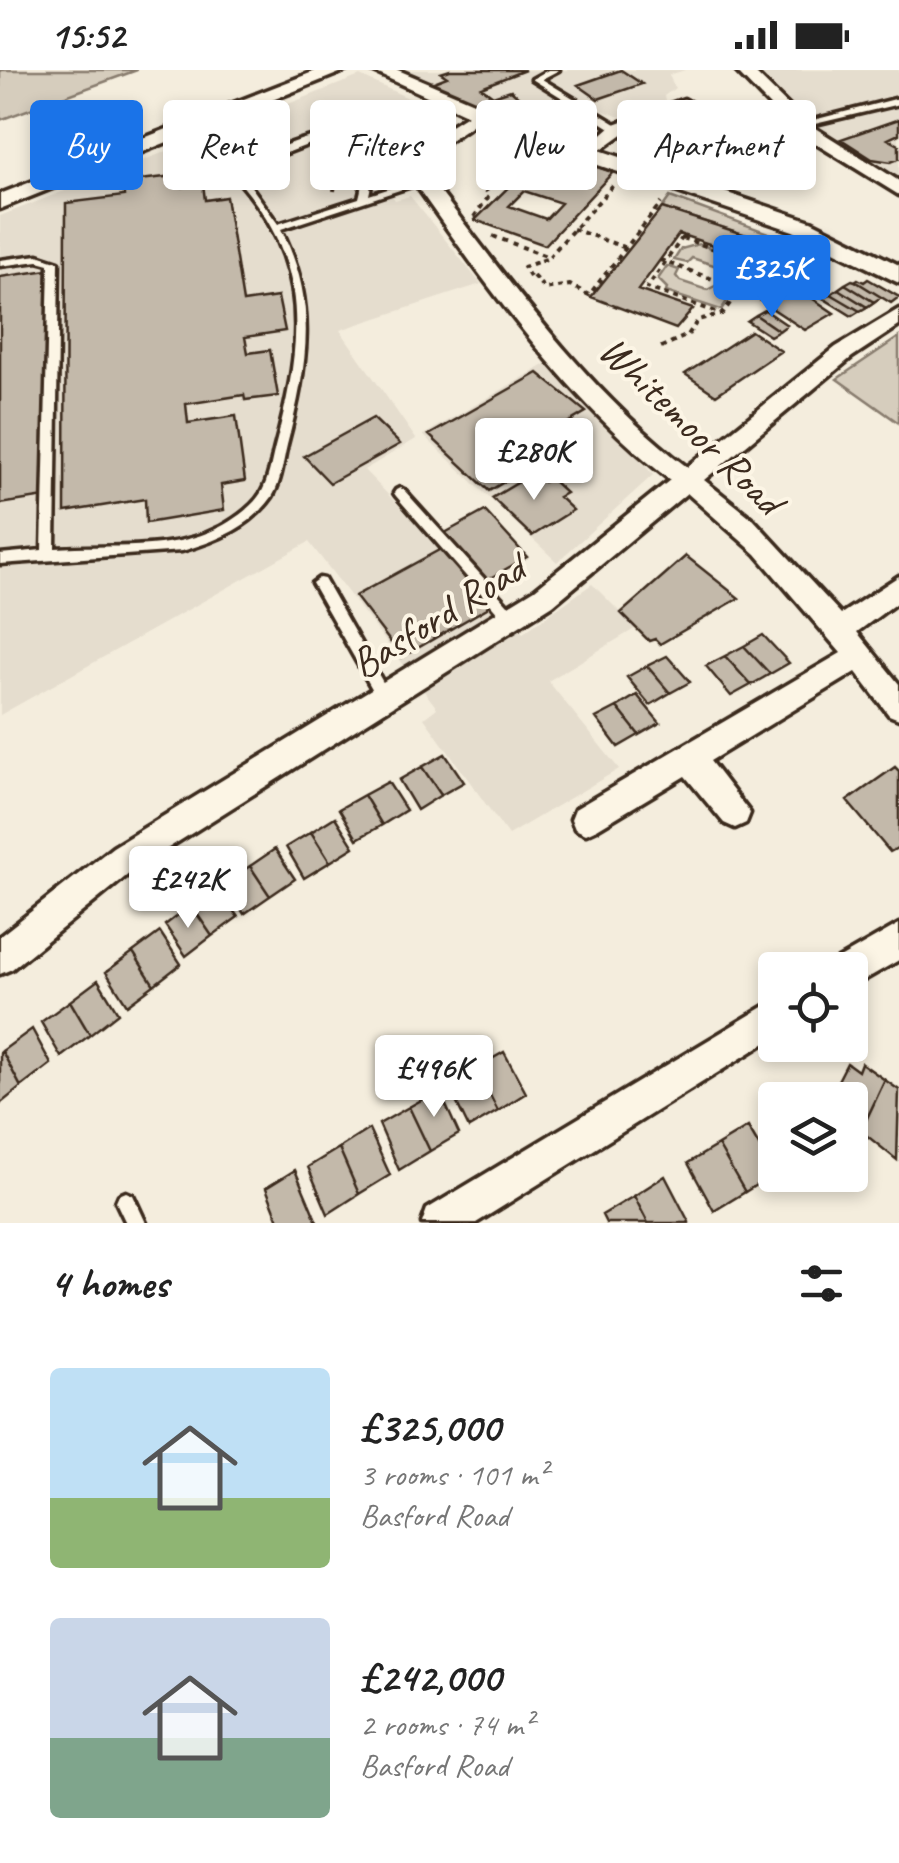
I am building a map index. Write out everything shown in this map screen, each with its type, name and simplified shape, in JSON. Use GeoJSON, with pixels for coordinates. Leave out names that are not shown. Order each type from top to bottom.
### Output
{"type":"FeatureCollection","features":[{"type":"Feature","properties":{"kind":"street"},"geometry":{"type":"LineString","coordinates":[[259,100],[336,70]]}},
{"type":"Feature","properties":{"kind":"street"},"geometry":{"type":"LineString","coordinates":[[380,70],[476,112]]}},
{"type":"Feature","properties":{"kind":"street"},"geometry":{"type":"LineString","coordinates":[[743,70],[773,100]]}},
{"type":"Feature","properties":{"kind":"street"},"geometry":{"type":"LineString","coordinates":[[597,147],[617,130]]}},
{"type":"Feature","properties":{"kind":"street"},"geometry":{"type":"LineString","coordinates":[[816,136],[899,189]]}},
{"type":"Feature","properties":{"kind":"street"},"geometry":{"type":"LineString","coordinates":[[0,202],[163,138]]}},
{"type":"Feature","properties":{"kind":"street"},"geometry":{"type":"LineString","coordinates":[[597,157],[802,226],[899,276]]}},
{"type":"Feature","properties":{"kind":"street","name":"Whitemoor Road"},"geometry":{"type":"LineString","coordinates":[[429,190],[618,418],[645,447],[745,527],[839,630],[899,706]]}},
{"type":"Feature","properties":{"kind":"street","name":"Basford Road"},"geometry":{"type":"LineString","coordinates":[[0,957],[124,858],[512,619],[690,480],[844,352],[899,316]]}},
{"type":"Feature","properties":{"kind":"street"},"geometry":{"type":"LineString","coordinates":[[839,630],[899,587]]}},
{"type":"Feature","properties":{"kind":"street"},"geometry":{"type":"LineString","coordinates":[[586,819],[860,655]]}},
{"type":"Feature","properties":{"kind":"street"},"geometry":{"type":"LineString","coordinates":[[690,758],[735,813]]}},
{"type":"Feature","properties":{"kind":"street"},"geometry":{"type":"LineString","coordinates":[[868,960],[899,941]]}},
{"type":"Feature","properties":{"kind":"street"},"geometry":{"type":"LineString","coordinates":[[440,1223],[758,1027]]}},
{"type":"Feature","properties":{"kind":"lane"},"geometry":{"type":"LineString","coordinates":[[555,70],[536,78],[617,128]]}},
{"type":"Feature","properties":{"kind":"lane"},"geometry":{"type":"LineString","coordinates":[[816,121],[899,102]]}},
{"type":"Feature","properties":{"kind":"lane"},"geometry":{"type":"LineString","coordinates":[[0,559],[182,548],[232,527],[254,512],[269,492],[304,340],[302,296],[294,263],[277,227],[249,190]]}},
{"type":"Feature","properties":{"kind":"lane"},"geometry":{"type":"LineString","coordinates":[[363,199],[366,190]]}},
{"type":"Feature","properties":{"kind":"lane"},"geometry":{"type":"LineString","coordinates":[[277,227],[392,190]]}},
{"type":"Feature","properties":{"kind":"lane"},"geometry":{"type":"LineString","coordinates":[[0,264],[38,258],[54,262],[48,555]]}},
{"type":"Feature","properties":{"kind":"lane"},"geometry":{"type":"LineString","coordinates":[[400,493],[512,619]]}},
{"type":"Feature","properties":{"kind":"lane"},"geometry":{"type":"LineString","coordinates":[[319,583],[384,697]]}},
{"type":"Feature","properties":{"kind":"lane"},"geometry":{"type":"LineString","coordinates":[[126,1202],[136,1223]]}},
{"type":"Feature","properties":{"kind":"path"},"geometry":{"type":"LineString","coordinates":[[617,185],[549,258],[524,267],[545,289],[570,286],[590,294],[664,199],[647,194]]}},
{"type":"Feature","properties":{"kind":"path"},"geometry":{"type":"LineString","coordinates":[[331,209],[334,190]]}},
{"type":"Feature","properties":{"kind":"path"},"geometry":{"type":"LineString","coordinates":[[469,221],[490,196],[486,190]]}},
{"type":"Feature","properties":{"kind":"path"},"geometry":{"type":"LineString","coordinates":[[572,229],[627,248]]}},
{"type":"Feature","properties":{"kind":"path"},"geometry":{"type":"LineString","coordinates":[[493,236],[549,258]]}},
{"type":"Feature","properties":{"kind":"path"},"geometry":{"type":"LineString","coordinates":[[661,347],[688,335],[698,320],[722,314],[759,264],[682,238],[662,261],[647,288],[722,314]]}},
{"type":"Feature","properties":{"kind":"path"},"geometry":{"type":"LineString","coordinates":[[662,261],[740,289]]}},
{"type":"Feature","properties":{"kind":"path"},"geometry":{"type":"LineString","coordinates":[[504,284],[533,276]]}},
{"type":"Feature","properties":{"kind":"shaded area"},"geometry":{"type":"Polygon","coordinates":[[[0,70],[137,70],[55,100],[30,100],[30,109],[0,120],[0,70]]]}},
{"type":"Feature","properties":{"kind":"shaded area"},"geometry":{"type":"Polygon","coordinates":[[[402,70],[685,70],[669,75],[675,88],[664,96],[665,100],[617,100],[617,116],[597,111],[597,100],[476,100],[476,103],[402,70]]]}},
{"type":"Feature","properties":{"kind":"shaded area"},"geometry":{"type":"Polygon","coordinates":[[[756,70],[899,70],[899,184],[820,135],[816,131],[816,100],[786,100],[756,70]]]}},
{"type":"Feature","properties":{"kind":"shaded area"},"geometry":{"type":"Polygon","coordinates":[[[360,76],[413,100],[310,100],[310,190],[389,190],[395,200],[410,196],[481,284],[340,330],[416,439],[364,470],[523,633],[592,584],[636,628],[548,681],[619,769],[508,835],[424,718],[437,708],[309,542],[0,715],[0,216],[67,190],[143,190],[143,160],[163,153],[163,190],[290,190],[290,103],[360,76]]]}},
{"type":"Feature","properties":{"kind":"shaded area"},"geometry":{"type":"Polygon","coordinates":[[[670,197],[779,237],[771,243],[662,208],[670,197]]]}},
{"type":"Feature","properties":{"kind":"shaded area"},"geometry":{"type":"Polygon","coordinates":[[[699,244],[754,263],[739,283],[722,278],[726,269],[692,258],[687,263],[674,260],[681,249],[699,244]]]}},
{"type":"Feature","properties":{"kind":"shaded area"},"geometry":{"type":"Polygon","coordinates":[[[667,266],[679,270],[676,276],[680,281],[707,290],[717,285],[734,291],[721,310],[666,292],[658,279],[667,266]]]}},
{"type":"Feature","properties":{"kind":"shaded area"},"geometry":{"type":"Polygon","coordinates":[[[899,337],[899,423],[837,379],[899,337]]]}},
{"type":"Feature","properties":{"kind":"shaded area"},"geometry":{"type":"Polygon","coordinates":[[[555,359],[653,475],[557,562],[423,435],[555,359]]]}},
{"type":"Feature","properties":{"kind":"building"},"geometry":{"type":"Polygon","coordinates":[[[525,70],[481,87],[493,96],[511,90],[522,100],[476,100],[476,103],[431,83],[447,77],[441,73],[525,70]]]}},
{"type":"Feature","properties":{"kind":"building"},"geometry":{"type":"Polygon","coordinates":[[[621,70],[642,84],[598,99],[578,85],[621,70]]]}},
{"type":"Feature","properties":{"kind":"building"},"geometry":{"type":"Polygon","coordinates":[[[899,119],[899,134],[888,139],[899,145],[899,159],[891,162],[872,159],[841,139],[899,119]]]}},
{"type":"Feature","properties":{"kind":"building"},"geometry":{"type":"Polygon","coordinates":[[[597,167],[613,172],[597,189],[597,167]]]}},
{"type":"Feature","properties":{"kind":"building"},"geometry":{"type":"Polygon","coordinates":[[[163,177],[163,190],[204,190],[205,200],[226,197],[243,302],[278,297],[285,331],[245,337],[248,353],[270,350],[278,396],[245,400],[244,395],[186,404],[188,423],[236,416],[245,481],[221,485],[224,510],[146,523],[145,499],[65,512],[66,203],[124,196],[124,190],[143,190],[143,180],[163,177]]]}},
{"type":"Feature","properties":{"kind":"building"},"geometry":{"type":"Polygon","coordinates":[[[505,190],[596,190],[545,245],[475,220],[505,190]],[[524,191],[509,206],[546,219],[561,203],[524,191]]]}},
{"type":"Feature","properties":{"kind":"building"},"geometry":{"type":"Polygon","coordinates":[[[662,208],[771,243],[758,260],[679,234],[638,290],[693,309],[676,329],[591,297],[662,208]]]}},
{"type":"Feature","properties":{"kind":"building"},"geometry":{"type":"Polygon","coordinates":[[[795,243],[828,263],[802,283],[775,266],[791,257],[782,251],[795,243]]]}},
{"type":"Feature","properties":{"kind":"building"},"geometry":{"type":"Polygon","coordinates":[[[48,270],[45,497],[0,504],[0,277],[48,270]]]}},
{"type":"Feature","properties":{"kind":"building"},"geometry":{"type":"Polygon","coordinates":[[[868,279],[899,297],[891,303],[855,281],[868,279]]]}},
{"type":"Feature","properties":{"kind":"building"},"geometry":{"type":"Polygon","coordinates":[[[852,280],[881,297],[874,302],[845,284],[852,280]]]}},
{"type":"Feature","properties":{"kind":"building"},"geometry":{"type":"Polygon","coordinates":[[[791,284],[834,313],[805,330],[761,301],[791,284]]]}},
{"type":"Feature","properties":{"kind":"building"},"geometry":{"type":"Polygon","coordinates":[[[845,284],[874,302],[867,307],[838,289],[845,284]]]}},
{"type":"Feature","properties":{"kind":"building"},"geometry":{"type":"Polygon","coordinates":[[[838,289],[867,307],[860,311],[831,294],[838,289]]]}},
{"type":"Feature","properties":{"kind":"building"},"geometry":{"type":"Polygon","coordinates":[[[831,294],[860,311],[852,316],[823,298],[831,294]]]}},
{"type":"Feature","properties":{"kind":"building"},"geometry":{"type":"Polygon","coordinates":[[[765,310],[787,325],[779,331],[756,315],[765,310]]]}},
{"type":"Feature","properties":{"kind":"building"},"geometry":{"type":"Polygon","coordinates":[[[756,315],[779,331],[770,336],[747,321],[756,315]]]}},
{"type":"Feature","properties":{"kind":"building"},"geometry":{"type":"Polygon","coordinates":[[[751,331],[781,351],[716,395],[685,374],[751,331]]]}},
{"type":"Feature","properties":{"kind":"building"},"geometry":{"type":"Polygon","coordinates":[[[538,373],[586,412],[542,438],[557,450],[489,491],[429,435],[538,373]]]}},
{"type":"Feature","properties":{"kind":"building"},"geometry":{"type":"Polygon","coordinates":[[[373,418],[400,444],[330,483],[304,456],[373,418]]]}},
{"type":"Feature","properties":{"kind":"building"},"geometry":{"type":"Polygon","coordinates":[[[534,473],[544,482],[550,478],[566,493],[559,497],[573,510],[532,536],[492,498],[534,473]]]}},
{"type":"Feature","properties":{"kind":"building"},"geometry":{"type":"Polygon","coordinates":[[[485,511],[527,557],[485,581],[443,534],[485,511]]]}},
{"type":"Feature","properties":{"kind":"building"},"geometry":{"type":"Polygon","coordinates":[[[441,549],[488,600],[487,608],[402,657],[355,596],[441,549]]]}},
{"type":"Feature","properties":{"kind":"building"},"geometry":{"type":"Polygon","coordinates":[[[686,556],[739,598],[660,644],[655,639],[649,641],[621,613],[686,556]]]}},
{"type":"Feature","properties":{"kind":"building"},"geometry":{"type":"Polygon","coordinates":[[[763,635],[789,663],[770,674],[744,646],[763,635]]]}},
{"type":"Feature","properties":{"kind":"building"},"geometry":{"type":"Polygon","coordinates":[[[744,646],[770,674],[751,685],[725,656],[744,646]]]}},
{"type":"Feature","properties":{"kind":"building"},"geometry":{"type":"Polygon","coordinates":[[[667,656],[690,682],[670,693],[647,666],[667,656]]]}},
{"type":"Feature","properties":{"kind":"building"},"geometry":{"type":"Polygon","coordinates":[[[725,656],[751,685],[731,696],[706,666],[725,656]]]}},
{"type":"Feature","properties":{"kind":"building"},"geometry":{"type":"Polygon","coordinates":[[[647,666],[670,693],[650,705],[627,677],[647,666]]]}},
{"type":"Feature","properties":{"kind":"building"},"geometry":{"type":"Polygon","coordinates":[[[637,695],[660,723],[639,735],[617,707],[637,695]]]}},
{"type":"Feature","properties":{"kind":"building"},"geometry":{"type":"Polygon","coordinates":[[[617,707],[639,735],[618,747],[596,718],[617,707]]]}},
{"type":"Feature","properties":{"kind":"building"},"geometry":{"type":"Polygon","coordinates":[[[445,754],[464,782],[441,795],[422,767],[445,754]]]}},
{"type":"Feature","properties":{"kind":"building"},"geometry":{"type":"Polygon","coordinates":[[[422,767],[441,795],[417,810],[399,780],[422,767]]]}},
{"type":"Feature","properties":{"kind":"building"},"geometry":{"type":"Polygon","coordinates":[[[895,767],[899,771],[899,847],[890,852],[847,801],[895,767]]]}},
{"type":"Feature","properties":{"kind":"building"},"geometry":{"type":"Polygon","coordinates":[[[388,782],[406,810],[382,825],[364,795],[388,782]]]}},
{"type":"Feature","properties":{"kind":"building"},"geometry":{"type":"Polygon","coordinates":[[[364,795],[382,825],[357,839],[339,809],[364,795]]]}},
{"type":"Feature","properties":{"kind":"building"},"geometry":{"type":"Polygon","coordinates":[[[335,817],[354,847],[330,862],[311,832],[335,817]]]}},
{"type":"Feature","properties":{"kind":"building"},"geometry":{"type":"Polygon","coordinates":[[[311,832],[330,862],[304,878],[286,847],[311,832]]]}},
{"type":"Feature","properties":{"kind":"building"},"geometry":{"type":"Polygon","coordinates":[[[275,849],[295,879],[270,896],[250,866],[275,849]]]}},
{"type":"Feature","properties":{"kind":"building"},"geometry":{"type":"Polygon","coordinates":[[[250,866],[270,896],[244,914],[225,883],[250,866]]]}},
{"type":"Feature","properties":{"kind":"building"},"geometry":{"type":"Polygon","coordinates":[[[216,887],[238,917],[212,936],[191,905],[216,887]]]}},
{"type":"Feature","properties":{"kind":"building"},"geometry":{"type":"Polygon","coordinates":[[[191,905],[212,936],[186,956],[165,925],[191,905]]]}},
{"type":"Feature","properties":{"kind":"building"},"geometry":{"type":"Polygon","coordinates":[[[160,932],[181,964],[154,985],[133,952],[160,932]]]}},
{"type":"Feature","properties":{"kind":"building"},"geometry":{"type":"Polygon","coordinates":[[[133,952],[154,985],[127,1005],[106,972],[133,952]]]}},
{"type":"Feature","properties":{"kind":"building"},"geometry":{"type":"Polygon","coordinates":[[[98,980],[118,1013],[90,1035],[70,1001],[98,980]]]}},
{"type":"Feature","properties":{"kind":"building"},"geometry":{"type":"Polygon","coordinates":[[[70,1001],[90,1035],[61,1057],[41,1022],[70,1001]]]}},
{"type":"Feature","properties":{"kind":"building"},"geometry":{"type":"Polygon","coordinates":[[[32,1029],[51,1064],[21,1087],[2,1051],[32,1029]]]}},
{"type":"Feature","properties":{"kind":"building"},"geometry":{"type":"Polygon","coordinates":[[[504,1052],[526,1093],[498,1111],[476,1068],[504,1052]]]}},
{"type":"Feature","properties":{"kind":"building"},"geometry":{"type":"Polygon","coordinates":[[[0,1053],[21,1087],[0,1104],[0,1053]]]}},
{"type":"Feature","properties":{"kind":"building"},"geometry":{"type":"Polygon","coordinates":[[[847,1063],[858,1071],[861,1063],[885,1080],[868,1116],[868,1082],[837,1082],[847,1063]]]}},
{"type":"Feature","properties":{"kind":"building"},"geometry":{"type":"Polygon","coordinates":[[[476,1068],[498,1111],[469,1128],[448,1085],[476,1068]]]}},
{"type":"Feature","properties":{"kind":"building"},"geometry":{"type":"Polygon","coordinates":[[[885,1080],[899,1090],[897,1160],[868,1137],[868,1116],[885,1080]]]}},
{"type":"Feature","properties":{"kind":"building"},"geometry":{"type":"Polygon","coordinates":[[[439,1090],[459,1134],[430,1151],[409,1107],[439,1090]]]}},
{"type":"Feature","properties":{"kind":"building"},"geometry":{"type":"Polygon","coordinates":[[[409,1107],[430,1151],[399,1170],[379,1124],[409,1107]]]}},
{"type":"Feature","properties":{"kind":"building"},"geometry":{"type":"Polygon","coordinates":[[[748,1127],[758,1144],[758,1184],[745,1192],[718,1145],[748,1127]]]}},
{"type":"Feature","properties":{"kind":"building"},"geometry":{"type":"Polygon","coordinates":[[[369,1129],[390,1175],[359,1194],[339,1148],[369,1129]]]}},
{"type":"Feature","properties":{"kind":"building"},"geometry":{"type":"Polygon","coordinates":[[[718,1145],[745,1192],[714,1211],[688,1163],[718,1145]]]}},
{"type":"Feature","properties":{"kind":"building"},"geometry":{"type":"Polygon","coordinates":[[[339,1148],[359,1194],[328,1214],[308,1167],[339,1148]]]}},
{"type":"Feature","properties":{"kind":"building"},"geometry":{"type":"Polygon","coordinates":[[[295,1170],[316,1223],[280,1223],[266,1188],[295,1170]]]}},
{"type":"Feature","properties":{"kind":"building"},"geometry":{"type":"Polygon","coordinates":[[[665,1176],[689,1223],[648,1223],[634,1196],[665,1176]]]}},
{"type":"Feature","properties":{"kind":"building"},"geometry":{"type":"Polygon","coordinates":[[[634,1196],[648,1223],[606,1223],[602,1215],[634,1196]]]}}]}
